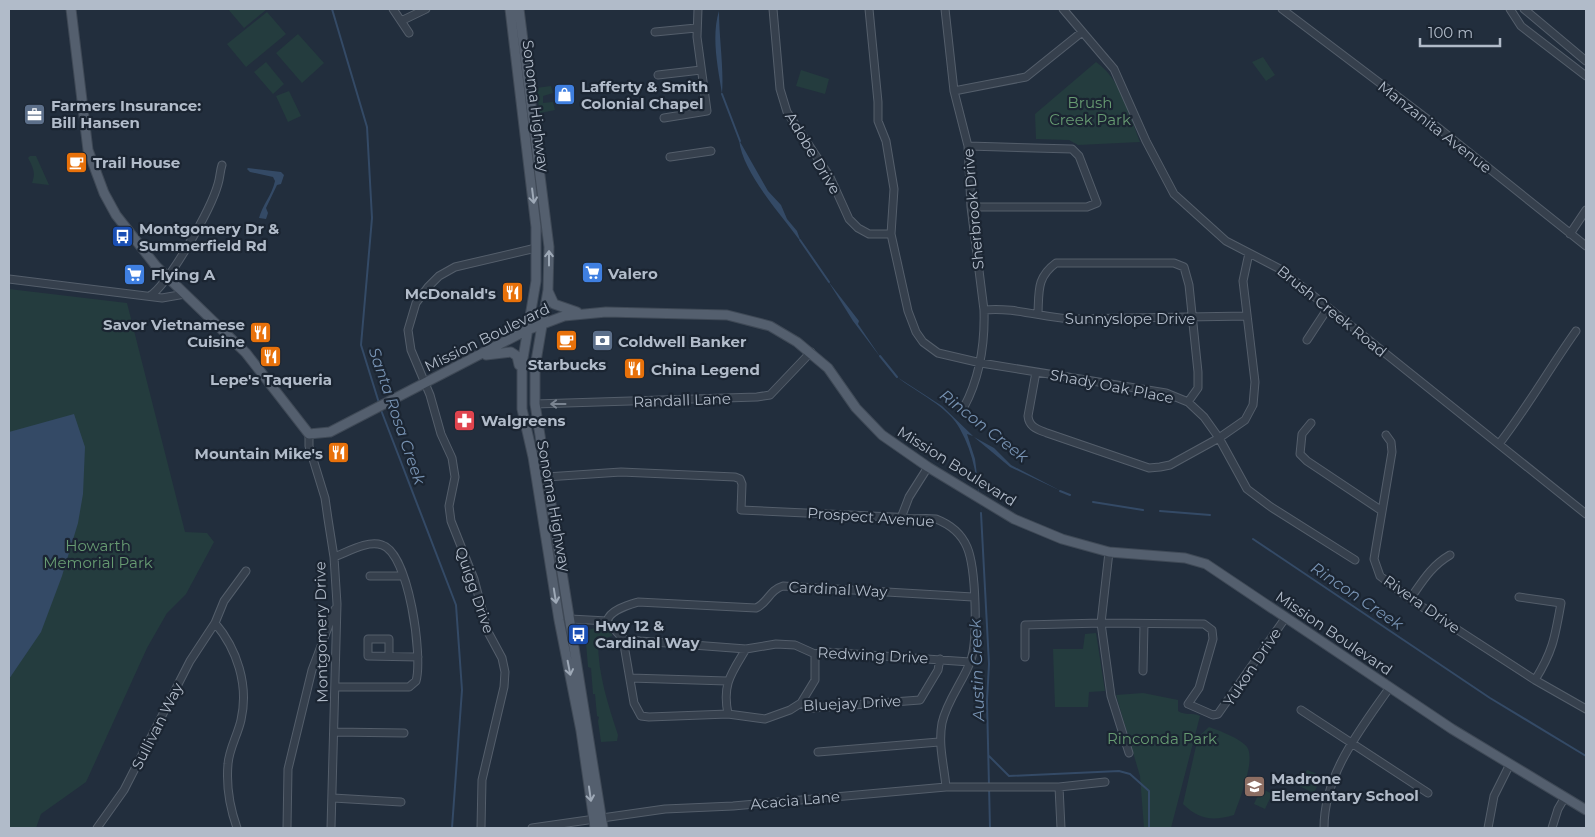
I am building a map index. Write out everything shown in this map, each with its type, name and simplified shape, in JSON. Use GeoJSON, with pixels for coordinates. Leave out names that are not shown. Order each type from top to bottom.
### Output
{"type":"FeatureCollection","features":[{"type":"Feature","properties":{"kind":"main road","name":"Montgomery Drive"},"geometry":{"type":"LineString","coordinates":[[71,9],[85,135],[96,173],[116,215],[143,252],[246,353],[309,434]]}},
{"type":"Feature","properties":{"kind":"main road","name":"Sonoma Highway"},"geometry":{"type":"LineString","coordinates":[[510,9],[536,214],[536,281],[521,373],[522,408],[533,456],[559,620],[598,818],[604,828]]}},
{"type":"Feature","properties":{"kind":"main road","name":"Sonoma Highway"},"geometry":{"type":"LineString","coordinates":[[519,9],[548,238],[548,290],[535,367],[535,404],[570,619],[598,818],[595,828]]}},
{"type":"Feature","properties":{"kind":"main road"},"geometry":{"type":"LineString","coordinates":[[548,290],[554,304],[582,313]]}},
{"type":"Feature","properties":{"kind":"main road","name":"Mission Boulevard"},"geometry":{"type":"LineString","coordinates":[[309,434],[330,432],[527,330],[564,316],[582,313],[727,315],[770,326],[811,352],[828,368],[856,408],[874,428],[928,467],[987,503],[1014,519],[1048,534],[1108,552],[1198,561],[1214,568],[1390,687],[1586,810]]}},
{"type":"Feature","properties":{"kind":"main road"},"geometry":{"type":"LineString","coordinates":[[478,356],[512,352],[518,358],[521,373]]}},
{"type":"Feature","properties":{"kind":"main road"},"geometry":{"type":"LineString","coordinates":[[559,620],[570,619]]}},
{"type":"Feature","properties":{"kind":"street"},"geometry":{"type":"LineString","coordinates":[[394,9],[409,34]]}},
{"type":"Feature","properties":{"kind":"street"},"geometry":{"type":"LineString","coordinates":[[401,22],[426,9]]}},
{"type":"Feature","properties":{"kind":"street"},"geometry":{"type":"LineString","coordinates":[[664,118],[707,111],[696,28],[698,9]]}},
{"type":"Feature","properties":{"kind":"street","name":"Adobe Drive"},"geometry":{"type":"LineString","coordinates":[[773,9],[780,89],[787,112],[830,177],[849,219],[868,234],[891,234]]}},
{"type":"Feature","properties":{"kind":"street","name":"Shady Oak Place"},"geometry":{"type":"LineString","coordinates":[[869,9],[878,102],[878,121],[886,141],[894,189],[891,234],[908,311],[916,332],[923,342],[938,353],[981,363],[1166,393],[1188,402],[1204,416],[1219,438],[1247,489],[1271,507],[1356,560]]}},
{"type":"Feature","properties":{"kind":"street","name":"Sherbrook Drive"},"geometry":{"type":"LineString","coordinates":[[945,9],[954,91],[968,146],[971,207],[984,310],[981,363],[978,375],[964,407]]}},
{"type":"Feature","properties":{"kind":"street","name":"Brush Creek Road"},"geometry":{"type":"LineString","coordinates":[[1063,9],[1114,69],[1146,141],[1174,194],[1221,238],[1274,265],[1586,514]]}},
{"type":"Feature","properties":{"kind":"street","name":"Manzanita Avenue"},"geometry":{"type":"LineString","coordinates":[[1282,9],[1426,118],[1586,246]]}},
{"type":"Feature","properties":{"kind":"street"},"geometry":{"type":"LineString","coordinates":[[1510,9],[1521,26],[1586,76]]}},
{"type":"Feature","properties":{"kind":"street"},"geometry":{"type":"LineString","coordinates":[[1524,9],[1586,61]]}},
{"type":"Feature","properties":{"kind":"street"},"geometry":{"type":"LineString","coordinates":[[654,32],[696,28]]}},
{"type":"Feature","properties":{"kind":"street"},"geometry":{"type":"LineString","coordinates":[[954,91],[1026,77],[1082,32]]}},
{"type":"Feature","properties":{"kind":"street"},"geometry":{"type":"LineString","coordinates":[[658,75],[701,70]]}},
{"type":"Feature","properties":{"kind":"street"},"geometry":{"type":"LineString","coordinates":[[968,146],[1072,149],[1079,156],[1097,203],[1087,207],[971,207]]}},
{"type":"Feature","properties":{"kind":"street"},"geometry":{"type":"LineString","coordinates":[[670,156],[712,151]]}},
{"type":"Feature","properties":{"kind":"street"},"geometry":{"type":"LineString","coordinates":[[150,296],[167,277],[207,210],[218,185],[222,165]]}},
{"type":"Feature","properties":{"kind":"street"},"geometry":{"type":"LineString","coordinates":[[1570,234],[1586,210]]}},
{"type":"Feature","properties":{"kind":"street","name":"Quigg Drive"},"geometry":{"type":"LineString","coordinates":[[480,828],[482,780],[504,687],[505,672],[502,658],[488,632],[474,579],[451,521],[449,506],[455,477],[454,464],[441,434],[425,382],[410,350],[408,330],[416,303],[428,286],[456,267],[536,248]]}},
{"type":"Feature","properties":{"kind":"street"},"geometry":{"type":"LineString","coordinates":[[1036,372],[1029,422],[1034,428],[1047,433],[1149,468],[1170,465],[1219,438],[1245,420],[1253,405],[1255,382],[1243,281],[1248,253]]}},
{"type":"Feature","properties":{"kind":"street"},"geometry":{"type":"LineString","coordinates":[[1038,313],[1040,283],[1045,271],[1056,263],[1174,263],[1184,267],[1189,285],[1190,318],[1198,372],[1198,388],[1188,402]]}},
{"type":"Feature","properties":{"kind":"street"},"geometry":{"type":"LineString","coordinates":[[9,280],[162,298],[185,294]]}},
{"type":"Feature","properties":{"kind":"street","name":"Sunnyslope Drive"},"geometry":{"type":"LineString","coordinates":[[984,310],[999,308],[1070,319],[1247,316]]}},
{"type":"Feature","properties":{"kind":"street"},"geometry":{"type":"LineString","coordinates":[[1307,340],[1328,308]]}},
{"type":"Feature","properties":{"kind":"street"},"geometry":{"type":"LineString","coordinates":[[1499,444],[1521,415],[1543,377],[1576,332]]}},
{"type":"Feature","properties":{"kind":"street","name":"Randall Lane"},"geometry":{"type":"LineString","coordinates":[[535,404],[582,404],[770,395],[811,352]]}},
{"type":"Feature","properties":{"kind":"street"},"geometry":{"type":"LineString","coordinates":[[1311,423],[1302,434],[1300,454],[1307,461],[1382,511]]}},
{"type":"Feature","properties":{"kind":"street","name":"Montgomery Drive"},"geometry":{"type":"LineString","coordinates":[[309,434],[309,446],[325,498],[334,557],[337,604],[336,732],[331,828]]}},
{"type":"Feature","properties":{"kind":"street","name":"Rivera Drive"},"geometry":{"type":"LineString","coordinates":[[1386,434],[1391,442],[1392,452],[1374,559],[1376,569],[1385,582],[1535,680],[1586,709]]}},
{"type":"Feature","properties":{"kind":"street"},"geometry":{"type":"LineString","coordinates":[[901,518],[906,503],[928,467]]}},
{"type":"Feature","properties":{"kind":"street","name":"Prospect Avenue"},"geometry":{"type":"LineString","coordinates":[[546,477],[621,472],[735,477],[740,479],[742,484],[741,510],[936,520],[958,533],[967,547],[970,559],[974,597],[975,645],[970,662],[947,707],[939,742],[946,787]]}},
{"type":"Feature","properties":{"kind":"street"},"geometry":{"type":"LineString","coordinates":[[334,557],[367,545],[380,544],[391,552],[403,576],[414,612],[418,657],[416,682],[409,687],[336,687]]}},
{"type":"Feature","properties":{"kind":"street"},"geometry":{"type":"LineString","coordinates":[[1108,552],[1101,623],[1111,696],[1129,753]]}},
{"type":"Feature","properties":{"kind":"street"},"geometry":{"type":"LineString","coordinates":[[1410,599],[1427,573],[1450,555]]}},
{"type":"Feature","properties":{"kind":"street","name":"Sullivan Way"},"geometry":{"type":"LineString","coordinates":[[97,828],[124,790],[190,661],[215,623],[224,600],[246,571]]}},
{"type":"Feature","properties":{"kind":"street"},"geometry":{"type":"LineString","coordinates":[[370,576],[403,576]]}},
{"type":"Feature","properties":{"kind":"street","name":"Cardinal Way"},"geometry":{"type":"LineString","coordinates":[[607,621],[612,613],[627,605],[638,602],[756,608],[764,603],[772,590],[783,586],[974,597]]}},
{"type":"Feature","properties":{"kind":"street"},"geometry":{"type":"LineString","coordinates":[[1519,597],[1561,604],[1554,645],[1535,680]]}},
{"type":"Feature","properties":{"kind":"street"},"geometry":{"type":"LineString","coordinates":[[287,828],[288,769],[312,670],[337,604]]}},
{"type":"Feature","properties":{"kind":"street","name":"Yukon Drive"},"geometry":{"type":"LineString","coordinates":[[1144,624],[1204,624],[1212,630],[1214,639],[1199,688],[1188,704],[1213,714],[1222,711],[1286,617]]}},
{"type":"Feature","properties":{"kind":"street"},"geometry":{"type":"LineString","coordinates":[[570,619],[607,621],[610,627],[623,639]]}},
{"type":"Feature","properties":{"kind":"street"},"geometry":{"type":"LineString","coordinates":[[215,623],[229,640],[242,676],[242,718],[228,763],[230,806],[237,828]]}},
{"type":"Feature","properties":{"kind":"street"},"geometry":{"type":"LineString","coordinates":[[1025,657],[1025,625],[1144,624],[1143,671]]}},
{"type":"Feature","properties":{"kind":"street","name":"Redwing Drive"},"geometry":{"type":"LineString","coordinates":[[623,639],[746,649],[776,644],[795,645],[815,654],[825,652],[970,662]]}},
{"type":"Feature","properties":{"kind":"street","name":"Bluejay Drive"},"geometry":{"type":"LineString","coordinates":[[623,639],[634,703],[641,716],[679,718],[728,714],[765,719],[790,710],[801,703],[814,708],[920,700],[938,670],[940,659]]}},
{"type":"Feature","properties":{"kind":"street"},"geometry":{"type":"LineString","coordinates":[[728,714],[724,696],[727,681],[746,649]]}},
{"type":"Feature","properties":{"kind":"street"},"geometry":{"type":"LineString","coordinates":[[801,703],[815,680],[815,654]]}},
{"type":"Feature","properties":{"kind":"street"},"geometry":{"type":"LineString","coordinates":[[389,656],[418,657]]}},
{"type":"Feature","properties":{"kind":"street"},"geometry":{"type":"LineString","coordinates":[[630,678],[727,681]]}},
{"type":"Feature","properties":{"kind":"street"},"geometry":{"type":"LineString","coordinates":[[1324,828],[1324,808],[1333,777],[1352,742],[1390,687]]}},
{"type":"Feature","properties":{"kind":"street"},"geometry":{"type":"LineString","coordinates":[[1301,710],[1428,793]]}},
{"type":"Feature","properties":{"kind":"street"},"geometry":{"type":"LineString","coordinates":[[336,732],[404,733]]}},
{"type":"Feature","properties":{"kind":"street"},"geometry":{"type":"LineString","coordinates":[[818,752],[939,742]]}},
{"type":"Feature","properties":{"kind":"street"},"geometry":{"type":"LineString","coordinates":[[1488,828],[1494,796],[1510,764]]}},
{"type":"Feature","properties":{"kind":"street","name":"Acacia Lane"},"geometry":{"type":"LineString","coordinates":[[532,828],[665,809],[733,806],[946,787],[1059,786],[1105,782]]}},
{"type":"Feature","properties":{"kind":"street"},"geometry":{"type":"LineString","coordinates":[[1059,786],[1061,828]]}},
{"type":"Feature","properties":{"kind":"street"},"geometry":{"type":"LineString","coordinates":[[1552,828],[1558,809],[1565,797]]}},
{"type":"Feature","properties":{"kind":"street"},"geometry":{"type":"LineString","coordinates":[[333,798],[401,802]]}},
{"type":"Feature","properties":{"kind":"green space"},"geometry":{"type":"Polygon","coordinates":[[[228,9],[267,9],[244,28],[228,9]]]}},
{"type":"Feature","properties":{"kind":"green space"},"geometry":{"type":"Polygon","coordinates":[[[267,12],[286,34],[246,67],[227,44],[267,12]]]}},
{"type":"Feature","properties":{"kind":"green space"},"geometry":{"type":"Polygon","coordinates":[[[298,34],[324,63],[302,83],[276,53],[298,34]]]}},
{"type":"Feature","properties":{"kind":"green space"},"geometry":{"type":"Polygon","coordinates":[[[1263,57],[1275,75],[1266,81],[1252,62],[1263,57]]]}},
{"type":"Feature","properties":{"kind":"green space"},"geometry":{"type":"Polygon","coordinates":[[[266,62],[284,84],[273,94],[254,72],[266,62]]]}},
{"type":"Feature","properties":{"kind":"green space","name":"Brush Creek Park"},"geometry":{"type":"Polygon","coordinates":[[[1096,62],[1105,69],[1118,88],[1140,142],[1078,145],[1069,140],[1036,139],[1035,114],[1096,62]]]}},
{"type":"Feature","properties":{"kind":"green space"},"geometry":{"type":"Polygon","coordinates":[[[801,70],[829,79],[825,94],[796,86],[801,70]]]}},
{"type":"Feature","properties":{"kind":"green space"},"geometry":{"type":"Polygon","coordinates":[[[551,86],[553,93],[543,96],[543,103],[553,102],[555,110],[540,113],[536,88],[551,86]]]}},
{"type":"Feature","properties":{"kind":"green space"},"geometry":{"type":"Polygon","coordinates":[[[289,91],[301,116],[288,122],[276,96],[289,91]]]}},
{"type":"Feature","properties":{"kind":"green space"},"geometry":{"type":"Polygon","coordinates":[[[36,156],[49,185],[32,183],[34,173],[28,158],[36,156]]]}},
{"type":"Feature","properties":{"kind":"green space","name":"Howarth Memorial Park"},"geometry":{"type":"Polygon","coordinates":[[[9,289],[127,303],[185,532],[207,533],[214,542],[186,594],[167,613],[147,648],[86,782],[41,814],[36,828],[9,828],[9,289]]]}},
{"type":"Feature","properties":{"kind":"green space"},"geometry":{"type":"Polygon","coordinates":[[[601,626],[612,634],[612,636],[598,641],[598,654],[604,689],[618,735],[617,741],[601,742],[591,668],[588,667],[585,631],[601,626]]]}},
{"type":"Feature","properties":{"kind":"green space"},"geometry":{"type":"Polygon","coordinates":[[[1096,633],[1105,691],[1089,692],[1088,707],[1055,707],[1053,649],[1083,649],[1085,634],[1096,633]]]}},
{"type":"Feature","properties":{"kind":"green space","name":"Rinconda Park"},"geometry":{"type":"Polygon","coordinates":[[[1143,693],[1178,700],[1178,711],[1200,716],[1171,828],[1144,828],[1140,776],[1116,695],[1143,693]]]}},
{"type":"Feature","properties":{"kind":"green space"},"geometry":{"type":"Polygon","coordinates":[[[1209,727],[1240,741],[1247,747],[1249,753],[1246,781],[1234,815],[1219,818],[1201,816],[1183,804],[1198,737],[1209,727]]]}},
{"type":"Feature","properties":{"kind":"green space"},"geometry":{"type":"Polygon","coordinates":[[[1307,770],[1322,776],[1314,793],[1299,786],[1307,770]]]}},
{"type":"Feature","properties":{"kind":"green space"},"geometry":{"type":"Polygon","coordinates":[[[1261,788],[1272,794],[1265,809],[1254,804],[1261,788]]]}},
{"type":"Feature","properties":{"kind":"water"},"geometry":{"type":"Polygon","coordinates":[[[719,11],[722,74],[722,94],[715,42],[719,11]]]}},
{"type":"Feature","properties":{"kind":"water"},"geometry":{"type":"Polygon","coordinates":[[[739,140],[768,191],[781,205],[787,219],[797,231],[801,242],[755,180],[742,153],[739,140]]]}},
{"type":"Feature","properties":{"kind":"water"},"geometry":{"type":"Polygon","coordinates":[[[248,168],[281,172],[284,175],[281,184],[277,185],[266,208],[268,213],[266,219],[259,218],[275,181],[273,177],[250,172],[248,168]]]}},
{"type":"Feature","properties":{"kind":"water"},"geometry":{"type":"Polygon","coordinates":[[[828,281],[859,321],[858,324],[881,358],[853,321],[828,281]]]}},
{"type":"Feature","properties":{"kind":"water"},"geometry":{"type":"Polygon","coordinates":[[[897,377],[942,406],[973,436],[967,434],[975,459],[982,515],[972,460],[960,429],[955,421],[940,407],[897,377]]]}},
{"type":"Feature","properties":{"kind":"water"},"geometry":{"type":"Polygon","coordinates":[[[74,414],[85,447],[83,494],[78,523],[62,576],[41,632],[9,679],[9,432],[74,414]]]}},
{"type":"Feature","properties":{"kind":"water"},"geometry":{"type":"Polygon","coordinates":[[[974,437],[994,448],[1011,465],[1061,491],[1010,467],[974,437]]]}},
{"type":"Feature","properties":{"kind":"waterway","name":"Santa Rosa Creek"},"geometry":{"type":"LineString","coordinates":[[332,9],[367,127],[372,218],[361,345],[379,403]]}},
{"type":"Feature","properties":{"kind":"waterway","name":"Rincon Creek"},"geometry":{"type":"LineString","coordinates":[[722,94],[740,141]]}},
{"type":"Feature","properties":{"kind":"waterway","name":"Rincon Creek"},"geometry":{"type":"LineString","coordinates":[[800,240],[829,282]]}},
{"type":"Feature","properties":{"kind":"waterway","name":"Rincon Creek"},"geometry":{"type":"LineString","coordinates":[[880,356],[897,377]]}},
{"type":"Feature","properties":{"kind":"waterway","name":"Santa Rosa Creek"},"geometry":{"type":"LineString","coordinates":[[381,410],[456,605],[462,690],[452,828]]}},
{"type":"Feature","properties":{"kind":"waterway","name":"Rincon Creek"},"geometry":{"type":"LineString","coordinates":[[1060,491],[1070,495]]}},
{"type":"Feature","properties":{"kind":"waterway","name":"Rincon Creek"},"geometry":{"type":"LineString","coordinates":[[1093,502],[1143,510]]}},
{"type":"Feature","properties":{"kind":"waterway","name":"Rincon Creek"},"geometry":{"type":"LineString","coordinates":[[1160,511],[1210,515]]}},
{"type":"Feature","properties":{"kind":"waterway","name":"Austin Creek"},"geometry":{"type":"LineString","coordinates":[[981,513],[989,664],[987,701],[990,828]]}},
{"type":"Feature","properties":{"kind":"waterway","name":"Rincon Creek"},"geometry":{"type":"LineString","coordinates":[[1253,539],[1490,698],[1586,756]]}},
{"type":"Feature","properties":{"kind":"waterway"},"geometry":{"type":"LineString","coordinates":[[989,756],[1009,776],[1119,771],[1130,774],[1149,791],[1149,828]]}},
{"type":"Feature","properties":{"kind":"place","name":"Lafferty & Smith Colonial Chapel"},"geometry":{"type":"Point","coordinates":[565,95]}},
{"type":"Feature","properties":{"kind":"place","name":"Farmers Insurance: Bill Hansen"},"geometry":{"type":"Point","coordinates":[35,114]}},
{"type":"Feature","properties":{"kind":"place","name":"Trail House"},"geometry":{"type":"Point","coordinates":[77,162]}},
{"type":"Feature","properties":{"kind":"place","name":"Montgomery Dr & Summerfield Rd"},"geometry":{"type":"Point","coordinates":[123,237]}},
{"type":"Feature","properties":{"kind":"place","name":"Valero"},"geometry":{"type":"Point","coordinates":[592,273]}},
{"type":"Feature","properties":{"kind":"place","name":"Flying A"},"geometry":{"type":"Point","coordinates":[135,274]}},
{"type":"Feature","properties":{"kind":"place","name":"McDonald's"},"geometry":{"type":"Point","coordinates":[512,293]}},
{"type":"Feature","properties":{"kind":"place","name":"Savor Vietnamese Cuisine"},"geometry":{"type":"Point","coordinates":[261,333]}},
{"type":"Feature","properties":{"kind":"place","name":"Starbucks"},"geometry":{"type":"Point","coordinates":[567,341]}},
{"type":"Feature","properties":{"kind":"place","name":"Coldwell Banker"},"geometry":{"type":"Point","coordinates":[602,341]}},
{"type":"Feature","properties":{"kind":"place","name":"Lepe's Taqueria"},"geometry":{"type":"Point","coordinates":[271,356]}},
{"type":"Feature","properties":{"kind":"place","name":"China Legend"},"geometry":{"type":"Point","coordinates":[635,369]}},
{"type":"Feature","properties":{"kind":"place","name":"Walgreens"},"geometry":{"type":"Point","coordinates":[465,420]}},
{"type":"Feature","properties":{"kind":"place","name":"Mountain Mike's"},"geometry":{"type":"Point","coordinates":[339,453]}},
{"type":"Feature","properties":{"kind":"place","name":"Hwy 12 & Cardinal Way"},"geometry":{"type":"Point","coordinates":[579,634]}},
{"type":"Feature","properties":{"kind":"place","name":"Madrone Elementary School"},"geometry":{"type":"Point","coordinates":[1255,787]}}]}
